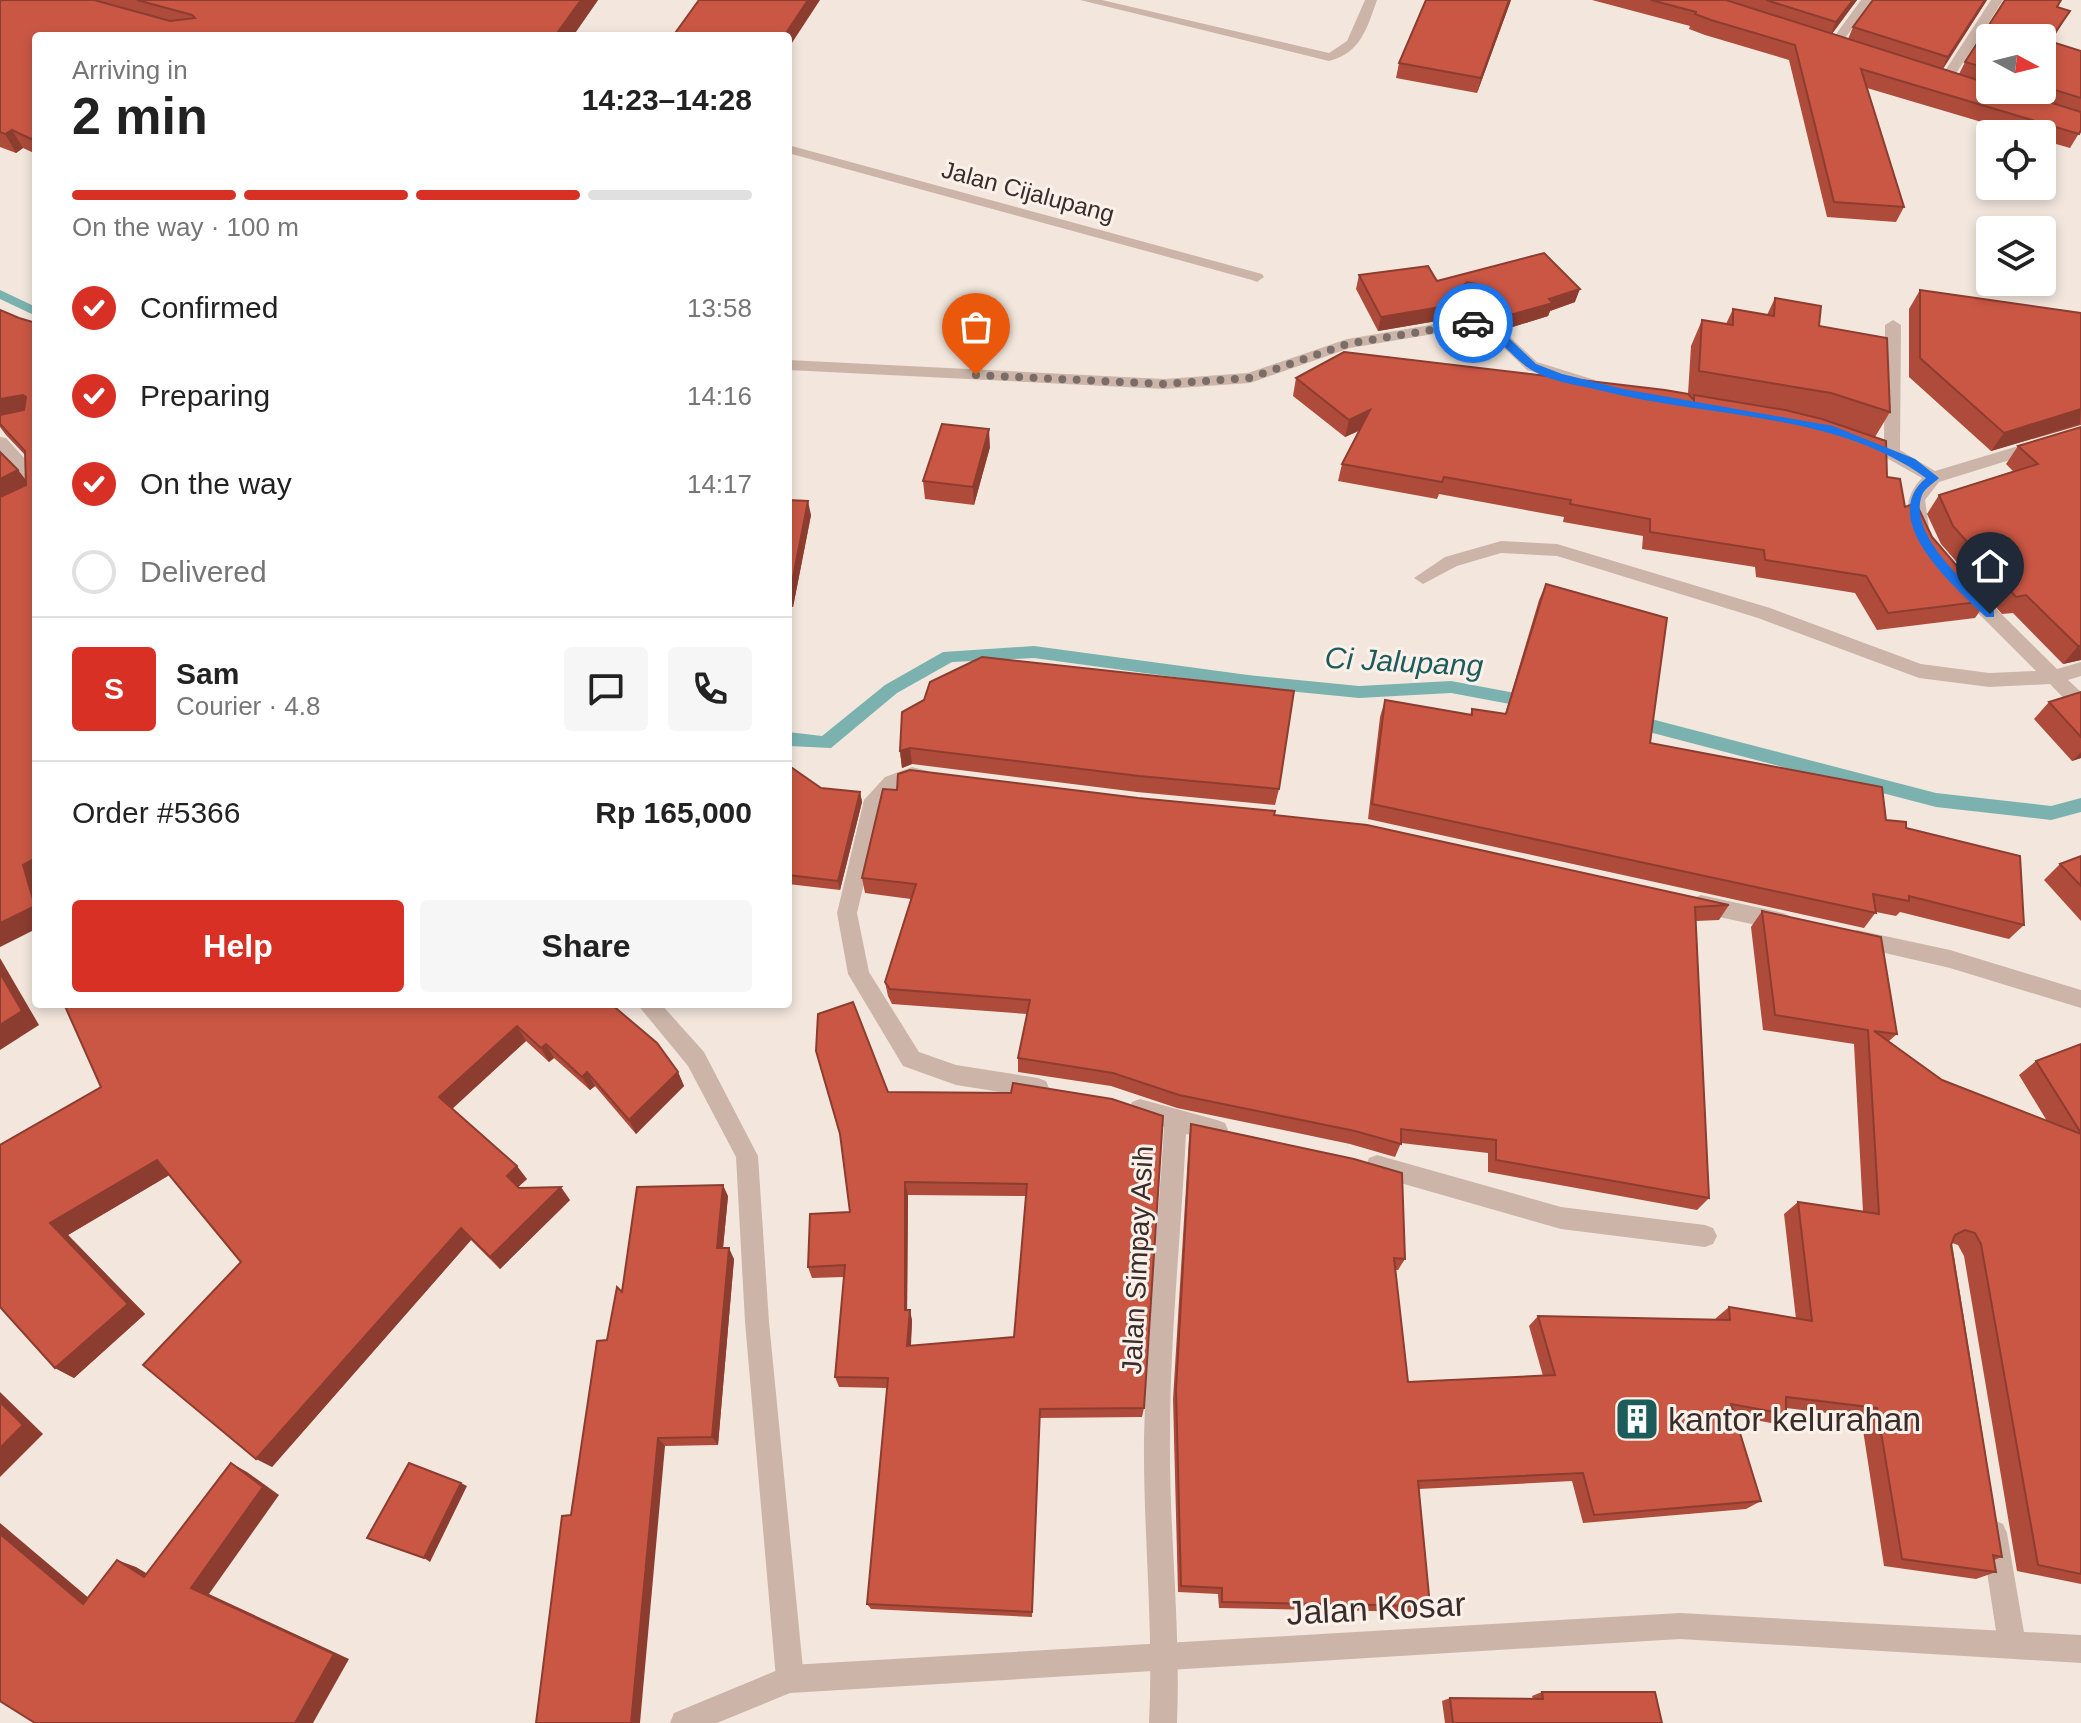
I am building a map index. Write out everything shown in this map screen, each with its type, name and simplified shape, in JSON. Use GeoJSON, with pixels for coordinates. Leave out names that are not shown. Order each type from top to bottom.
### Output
{"type":"FeatureCollection","features":[{"type":"Feature","properties":{"kind":"street"},"geometry":{"type":"LineString","coordinates":[[1086,0],[1329,57],[1342,55],[1351,48],[1371,0]]}},
{"type":"Feature","properties":{"kind":"street"},"geometry":{"type":"LineString","coordinates":[[1834,45],[1867,0]]}},
{"type":"Feature","properties":{"kind":"street"},"geometry":{"type":"LineString","coordinates":[[1960,85],[1938,78],[1997,0]]}},
{"type":"Feature","properties":{"kind":"street"},"geometry":{"type":"LineString","coordinates":[[1819,40],[1847,49]]}},
{"type":"Feature","properties":{"kind":"street","name":"Jalan Cijalupang"},"geometry":{"type":"LineString","coordinates":[[792,150],[1257,277]]}},
{"type":"Feature","properties":{"kind":"street"},"geometry":{"type":"LineString","coordinates":[[1465,303],[1532,366],[1558,377],[1610,389]]}},
{"type":"Feature","properties":{"kind":"street"},"geometry":{"type":"LineString","coordinates":[[792,365],[1164,384],[1250,378],[1294,364],[1317,352],[1360,341],[1485,321]]}},
{"type":"Feature","properties":{"kind":"street"},"geometry":{"type":"LineString","coordinates":[[1892,453],[1893,325]]}},
{"type":"Feature","properties":{"kind":"street"},"geometry":{"type":"LineString","coordinates":[[1925,542],[1913,511],[1918,491],[1933,478],[2081,432]]}},
{"type":"Feature","properties":{"kind":"street"},"geometry":{"type":"LineString","coordinates":[[1847,434],[1911,462],[1933,478]]}},
{"type":"Feature","properties":{"kind":"street"},"geometry":{"type":"LineString","coordinates":[[0,442],[32,477]]}},
{"type":"Feature","properties":{"kind":"street"},"geometry":{"type":"LineString","coordinates":[[1423,578],[1451,561],[1501,547],[1557,550],[1764,613],[1919,671],[1989,680],[2054,677],[2081,669]]}},
{"type":"Feature","properties":{"kind":"street"},"geometry":{"type":"LineString","coordinates":[[1948,572],[2081,704]]}},
{"type":"Feature","properties":{"kind":"street"},"geometry":{"type":"LineString","coordinates":[[942,778],[912,775],[892,782],[874,800],[847,913],[859,974],[911,1059],[956,1075],[1065,1092]]}},
{"type":"Feature","properties":{"kind":"street"},"geometry":{"type":"LineString","coordinates":[[1674,898],[1810,928]]}},
{"type":"Feature","properties":{"kind":"street"},"geometry":{"type":"LineString","coordinates":[[1841,935],[1950,959],[2081,999]]}},
{"type":"Feature","properties":{"kind":"street"},"geometry":{"type":"LineString","coordinates":[[651,1008],[696,1059],[747,1156],[757,1322],[790,1679]]}},
{"type":"Feature","properties":{"kind":"street","name":"Jalan Simpay Asih"},"geometry":{"type":"LineString","coordinates":[[1124,1104],[1176,1121],[1157,1436],[1159,1558],[1166,1656],[1163,1723]]}},
{"type":"Feature","properties":{"kind":"street"},"geometry":{"type":"LineString","coordinates":[[1176,1121],[1233,1134]]}},
{"type":"Feature","properties":{"kind":"street"},"geometry":{"type":"LineString","coordinates":[[1349,1158],[1561,1218],[1705,1236]]}},
{"type":"Feature","properties":{"kind":"street"},"geometry":{"type":"LineString","coordinates":[[1989,1504],[2012,1644]]}},
{"type":"Feature","properties":{"kind":"street","name":"Jalan Kosar"},"geometry":{"type":"LineString","coordinates":[[684,1723],[790,1679],[1680,1626],[2081,1649]]}},
{"type":"Feature","properties":{"kind":"building"},"geometry":{"type":"Polygon","coordinates":[[[94,0],[170,21],[195,18],[137,0],[581,0],[558,32],[32,32],[31,139],[12,130],[5,134],[0,132],[0,1],[94,0]]]}},
{"type":"Feature","properties":{"kind":"building"},"geometry":{"type":"Polygon","coordinates":[[[699,0],[808,0],[787,32],[676,32],[699,0]]]}},
{"type":"Feature","properties":{"kind":"building"},"geometry":{"type":"Polygon","coordinates":[[[1426,0],[1509,0],[1481,78],[1399,63],[1426,0]]]}},
{"type":"Feature","properties":{"kind":"building"},"geometry":{"type":"Polygon","coordinates":[[[1651,0],[1726,0],[1976,80],[1976,103],[1861,69],[1904,207],[1834,202],[1795,45],[1711,20],[1696,12],[1651,0]]]}},
{"type":"Feature","properties":{"kind":"building"},"geometry":{"type":"Polygon","coordinates":[[[1766,0],[1853,0],[1836,22],[1766,0]]]}},
{"type":"Feature","properties":{"kind":"building"},"geometry":{"type":"Polygon","coordinates":[[[1873,0],[1985,0],[1948,57],[1853,27],[1873,0]]]}},
{"type":"Feature","properties":{"kind":"building"},"geometry":{"type":"Polygon","coordinates":[[[2005,0],[2061,0],[2057,7],[2070,11],[2056,31],[2056,24],[1990,24],[2005,0]]]}},
{"type":"Feature","properties":{"kind":"building"},"geometry":{"type":"Polygon","coordinates":[[[2056,43],[2081,51],[2081,98],[2056,90],[2056,43]]]}},
{"type":"Feature","properties":{"kind":"building"},"geometry":{"type":"Polygon","coordinates":[[[1976,45],[1976,65],[1965,62],[1976,45]]]}},
{"type":"Feature","properties":{"kind":"building"},"geometry":{"type":"Polygon","coordinates":[[[1978,104],[2055,104],[2081,112],[2081,130],[2079,134],[2056,127],[2056,120],[2032,120],[1978,104]]]}},
{"type":"Feature","properties":{"kind":"building"},"geometry":{"type":"Polygon","coordinates":[[[1544,253],[1580,289],[1549,299],[1553,303],[1510,315],[1476,284],[1467,282],[1459,289],[1470,302],[1381,317],[1359,275],[1428,266],[1437,281],[1544,253]]]}},
{"type":"Feature","properties":{"kind":"building"},"geometry":{"type":"Polygon","coordinates":[[[1920,290],[2081,313],[2081,409],[2004,433],[1920,358],[1920,290]]]}},
{"type":"Feature","properties":{"kind":"building"},"geometry":{"type":"Polygon","coordinates":[[[1775,298],[1821,306],[1819,326],[1887,338],[1890,412],[1831,393],[1699,371],[1702,320],[1733,325],[1733,309],[1774,316],[1775,298]]]}},
{"type":"Feature","properties":{"kind":"building"},"geometry":{"type":"Polygon","coordinates":[[[0,310],[32,322],[32,860],[23,865],[32,896],[32,907],[0,923],[0,497],[26,485],[25,451],[0,424],[0,415],[24,410],[26,397],[0,399],[0,310]]]}},
{"type":"Feature","properties":{"kind":"building"},"geometry":{"type":"Polygon","coordinates":[[[1344,352],[1665,390],[1688,394],[1694,400],[1694,395],[1785,410],[1886,441],[1887,477],[1900,479],[1905,507],[1916,503],[1932,537],[1987,601],[1888,613],[1866,576],[1765,560],[1764,550],[1650,532],[1650,519],[1570,504],[1571,500],[1444,477],[1442,482],[1342,464],[1370,410],[1349,420],[1296,378],[1344,352]]]}},
{"type":"Feature","properties":{"kind":"building"},"geometry":{"type":"Polygon","coordinates":[[[942,424],[989,429],[973,487],[923,481],[942,424]]]}},
{"type":"Feature","properties":{"kind":"building"},"geometry":{"type":"Polygon","coordinates":[[[2081,427],[2081,646],[2078,646],[2026,595],[2016,597],[1953,526],[1939,495],[2038,464],[2018,446],[2081,427]]]}},
{"type":"Feature","properties":{"kind":"building"},"geometry":{"type":"Polygon","coordinates":[[[0,452],[18,470],[0,479],[0,452]]]}},
{"type":"Feature","properties":{"kind":"building"},"geometry":{"type":"Polygon","coordinates":[[[792,500],[808,501],[792,583],[792,500]]]}},
{"type":"Feature","properties":{"kind":"building"},"geometry":{"type":"Polygon","coordinates":[[[1546,584],[1667,618],[1650,743],[1882,787],[1886,820],[1906,822],[1906,828],[2020,856],[2024,925],[1909,896],[1909,901],[1873,894],[1876,913],[1372,804],[1385,700],[1472,715],[1472,709],[1506,714],[1546,584]]]}},
{"type":"Feature","properties":{"kind":"building"},"geometry":{"type":"Polygon","coordinates":[[[982,657],[1294,691],[1279,789],[1139,776],[910,748],[900,751],[902,712],[924,700],[930,682],[982,657]]]}},
{"type":"Feature","properties":{"kind":"building"},"geometry":{"type":"Polygon","coordinates":[[[2081,692],[2081,737],[2049,702],[2081,692]]]}},
{"type":"Feature","properties":{"kind":"building"},"geometry":{"type":"Polygon","coordinates":[[[792,768],[821,788],[860,792],[838,881],[792,875],[792,768]]]}},
{"type":"Feature","properties":{"kind":"building"},"geometry":{"type":"Polygon","coordinates":[[[910,770],[1275,811],[1274,815],[1367,825],[1729,905],[1695,907],[1709,1198],[1496,1160],[1496,1140],[1401,1129],[1401,1144],[1355,1131],[1179,1095],[1113,1073],[1018,1058],[1030,1000],[890,989],[885,982],[916,884],[862,878],[883,789],[897,790],[898,774],[910,770]]]}},
{"type":"Feature","properties":{"kind":"building"},"geometry":{"type":"Polygon","coordinates":[[[2081,856],[2081,886],[2060,864],[2081,856]]]}},
{"type":"Feature","properties":{"kind":"building"},"geometry":{"type":"Polygon","coordinates":[[[1762,911],[1881,937],[1897,1034],[1874,1031],[1942,1080],[2081,1134],[2081,1574],[2038,1565],[1981,1244],[1975,1233],[1965,1230],[1955,1235],[1951,1245],[2002,1557],[1993,1555],[1996,1572],[1902,1559],[1877,1408],[1786,1397],[1786,1414],[1731,1404],[1761,1501],[1594,1515],[1583,1473],[1418,1481],[1430,1606],[1222,1602],[1222,1588],[1181,1586],[1176,1390],[1191,1124],[1354,1159],[1402,1173],[1405,1259],[1394,1258],[1408,1382],[1555,1375],[1538,1316],[1730,1320],[1729,1307],[1812,1321],[1798,1202],[1879,1214],[1868,1030],[1775,1015],[1762,911]]]}},
{"type":"Feature","properties":{"kind":"building"},"geometry":{"type":"Polygon","coordinates":[[[0,973],[22,1011],[0,1025],[0,973]]]}},
{"type":"Feature","properties":{"kind":"building"},"geometry":{"type":"Polygon","coordinates":[[[853,1002],[888,1092],[1011,1093],[1013,1083],[1112,1099],[1163,1116],[1144,1408],[1040,1409],[1032,1612],[867,1604],[888,1378],[835,1377],[845,1265],[808,1267],[810,1214],[850,1212],[840,1134],[816,1051],[818,1014],[853,1002]],[[905,1182],[905,1310],[910,1310],[907,1346],[1014,1337],[1027,1184],[905,1182]]]}},
{"type":"Feature","properties":{"kind":"building"},"geometry":{"type":"Polygon","coordinates":[[[66,1008],[616,1008],[657,1043],[678,1072],[629,1120],[587,1072],[582,1077],[546,1044],[541,1048],[517,1026],[439,1097],[517,1166],[507,1176],[519,1188],[561,1187],[490,1257],[461,1228],[256,1459],[143,1365],[241,1262],[157,1160],[50,1223],[128,1304],[55,1368],[0,1307],[0,1145],[101,1087],[66,1008]]]}},
{"type":"Feature","properties":{"kind":"building"},"geometry":{"type":"Polygon","coordinates":[[[2081,1044],[2081,1133],[2036,1061],[2081,1044]]]}},
{"type":"Feature","properties":{"kind":"building"},"geometry":{"type":"Polygon","coordinates":[[[723,1185],[717,1248],[729,1248],[712,1437],[658,1438],[631,1723],[536,1723],[562,1516],[571,1515],[597,1341],[607,1340],[617,1287],[622,1292],[637,1187],[723,1185]]]}},
{"type":"Feature","properties":{"kind":"building"},"geometry":{"type":"Polygon","coordinates":[[[0,1402],[23,1425],[0,1448],[0,1402]]]}},
{"type":"Feature","properties":{"kind":"building"},"geometry":{"type":"Polygon","coordinates":[[[231,1463],[263,1487],[191,1588],[334,1654],[295,1723],[35,1723],[0,1701],[0,1534],[83,1604],[117,1560],[144,1577],[231,1463]]]}},
{"type":"Feature","properties":{"kind":"building"},"geometry":{"type":"Polygon","coordinates":[[[409,1463],[461,1483],[424,1558],[367,1538],[409,1463]]]}},
{"type":"Feature","properties":{"kind":"building"},"geometry":{"type":"Polygon","coordinates":[[[1542,1692],[1655,1692],[1662,1723],[1453,1723],[1450,1698],[1543,1699],[1542,1692]]]}},
{"type":"Feature","properties":{"kind":"waterway","name":"Ci Jalupang"},"geometry":{"type":"LineString","coordinates":[[0,294],[32,310]]}},
{"type":"Feature","properties":{"kind":"waterway","name":"Ci Jalupang"},"geometry":{"type":"LineString","coordinates":[[792,739],[825,743],[891,689],[949,656],[1034,652],[1248,681],[1359,692],[1451,687],[1532,702]]}},
{"type":"Feature","properties":{"kind":"waterway","name":"Ci Jalupang"},"geometry":{"type":"LineString","coordinates":[[1632,721],[1936,800],[2051,813],[2081,805]]}},
{"type":"Feature","properties":{"kind":"way so far"},"geometry":{"type":"LineString","coordinates":[[976,375],[1164,384],[1250,378],[1294,364],[1317,352],[1373,337],[1473,323]]}},
{"type":"Feature","properties":{"kind":"place","name":"kantor kelurahan"},"geometry":{"type":"Point","coordinates":[1637,1419]}},
{"type":"Feature","properties":{"kind":"route"},"geometry":{"type":"LineString","coordinates":[[1473,323],[1485,321],[1532,366],[1558,377],[1623,393],[1833,429],[1911,462],[1933,478],[1918,491],[1913,511],[1925,542],[1948,572],[1990,614]]}}]}
